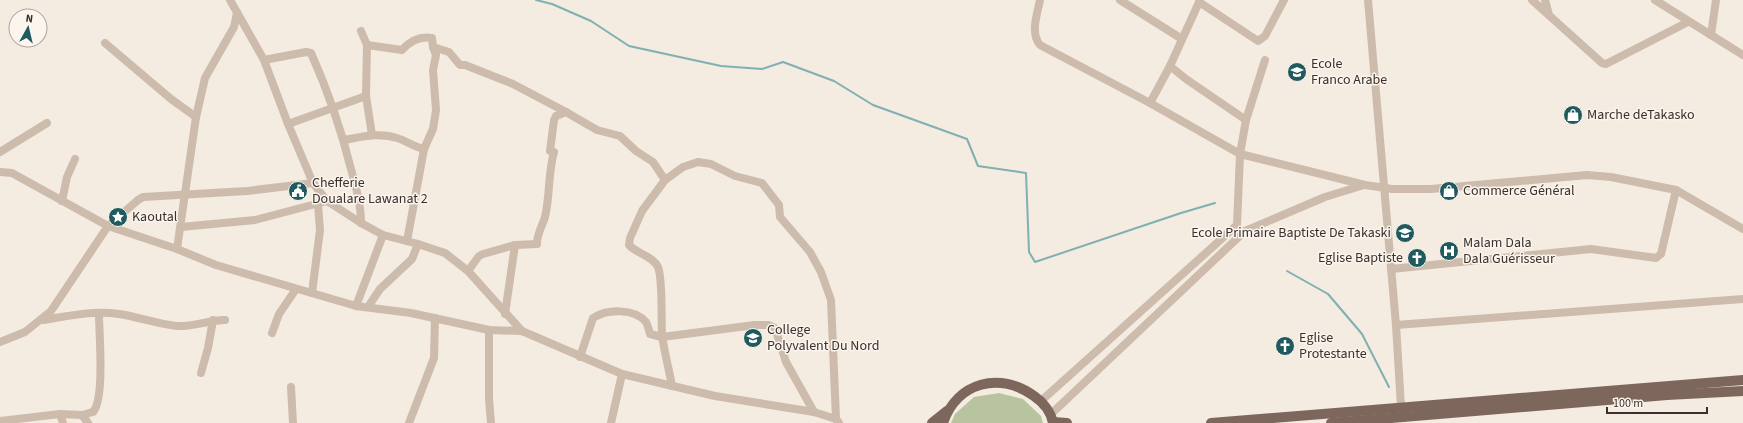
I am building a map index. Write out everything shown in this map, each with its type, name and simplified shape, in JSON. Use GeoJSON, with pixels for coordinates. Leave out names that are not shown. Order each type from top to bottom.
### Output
{"type":"FeatureCollection","features":[{"type":"Feature","properties":{"kind":"main road"},"geometry":{"type":"LineString","coordinates":[[1211,423],[1743,380]]}},
{"type":"Feature","properties":{"kind":"main road"},"geometry":{"type":"LineString","coordinates":[[932,423],[947,411],[957,398],[966,392],[986,383],[1002,382],[1023,388],[1041,401],[1052,420],[1067,423]]}},
{"type":"Feature","properties":{"kind":"main road"},"geometry":{"type":"LineString","coordinates":[[1331,423],[1395,420],[1667,395],[1743,391]]}},
{"type":"Feature","properties":{"kind":"main road"},"geometry":{"type":"LineString","coordinates":[[943,423],[947,411]]}},
{"type":"Feature","properties":{"kind":"street"},"geometry":{"type":"LineString","coordinates":[[230,0],[264,60],[288,124],[313,184],[328,201],[361,224],[383,235],[445,253],[468,271],[505,314],[522,331],[580,357],[622,374],[672,386],[714,396],[814,412],[838,421],[831,300],[821,272],[810,252],[780,217],[779,205],[762,184],[734,176],[710,164],[698,162],[683,167],[665,180],[642,210],[630,238],[629,245],[633,249],[650,258],[658,267],[660,280],[662,337],[672,386]]}},
{"type":"Feature","properties":{"kind":"street"},"geometry":{"type":"LineString","coordinates":[[1040,0],[1035,33],[1036,39],[1040,45],[1150,103],[1240,154],[1365,185],[1408,190],[1587,175],[1611,177],[1676,190],[1743,229]]}},
{"type":"Feature","properties":{"kind":"street"},"geometry":{"type":"LineString","coordinates":[[1120,0],[1182,39]]}},
{"type":"Feature","properties":{"kind":"street"},"geometry":{"type":"LineString","coordinates":[[1275,0],[1278,11]]}},
{"type":"Feature","properties":{"kind":"street"},"geometry":{"type":"LineString","coordinates":[[1150,103],[1170,66],[1200,1],[1258,41],[1265,36],[1284,0]]}},
{"type":"Feature","properties":{"kind":"street"},"geometry":{"type":"LineString","coordinates":[[1368,0],[1396,325],[1400,407]]}},
{"type":"Feature","properties":{"kind":"street"},"geometry":{"type":"LineString","coordinates":[[1532,0],[1602,63],[1606,64],[1688,22]]}},
{"type":"Feature","properties":{"kind":"street"},"geometry":{"type":"LineString","coordinates":[[1545,0],[1549,15]]}},
{"type":"Feature","properties":{"kind":"street"},"geometry":{"type":"LineString","coordinates":[[1655,0],[1688,22],[1743,54]]}},
{"type":"Feature","properties":{"kind":"street"},"geometry":{"type":"LineString","coordinates":[[1711,35],[1716,0]]}},
{"type":"Feature","properties":{"kind":"street"},"geometry":{"type":"LineString","coordinates":[[177,248],[186,195],[196,117],[205,78],[234,27],[237,13]]}},
{"type":"Feature","properties":{"kind":"street"},"geometry":{"type":"LineString","coordinates":[[361,31],[367,45],[366,96],[372,135]]}},
{"type":"Feature","properties":{"kind":"street"},"geometry":{"type":"LineString","coordinates":[[367,45],[402,50],[409,42],[429,38],[433,40],[436,55],[433,70],[436,110],[433,129],[424,149],[407,241]]}},
{"type":"Feature","properties":{"kind":"street"},"geometry":{"type":"LineString","coordinates":[[105,43],[129,65],[196,117]]}},
{"type":"Feature","properties":{"kind":"street"},"geometry":{"type":"LineString","coordinates":[[434,47],[449,52],[460,65],[465,65],[513,84],[597,130],[620,136],[636,151],[653,162],[665,180]]}},
{"type":"Feature","properties":{"kind":"street"},"geometry":{"type":"LineString","coordinates":[[264,60],[306,52],[311,53],[334,108],[344,140],[359,198],[361,224]]}},
{"type":"Feature","properties":{"kind":"street"},"geometry":{"type":"LineString","coordinates":[[1041,401],[1237,225],[1240,154],[1246,120],[1266,60]]}},
{"type":"Feature","properties":{"kind":"street"},"geometry":{"type":"LineString","coordinates":[[1170,66],[1186,79],[1246,120]]}},
{"type":"Feature","properties":{"kind":"street"},"geometry":{"type":"LineString","coordinates":[[288,124],[366,96]]}},
{"type":"Feature","properties":{"kind":"street"},"geometry":{"type":"LineString","coordinates":[[468,271],[479,256],[483,254],[515,245],[536,244],[537,235],[545,217],[551,164],[554,152],[550,151],[554,120],[556,116],[566,112]]}},
{"type":"Feature","properties":{"kind":"street"},"geometry":{"type":"LineString","coordinates":[[0,152],[47,123]]}},
{"type":"Feature","properties":{"kind":"street"},"geometry":{"type":"LineString","coordinates":[[344,140],[372,135],[396,137],[424,149]]}},
{"type":"Feature","properties":{"kind":"street"},"geometry":{"type":"LineString","coordinates":[[62,201],[68,177],[75,159]]}},
{"type":"Feature","properties":{"kind":"street"},"geometry":{"type":"LineString","coordinates":[[0,172],[12,174],[108,226],[177,248],[216,265],[356,306],[435,318],[489,330],[522,331]]}},
{"type":"Feature","properties":{"kind":"street"},"geometry":{"type":"LineString","coordinates":[[0,342],[25,332],[43,320],[58,302],[108,226],[138,200],[144,197],[247,191],[313,184]]}},
{"type":"Feature","properties":{"kind":"street"},"geometry":{"type":"LineString","coordinates":[[1052,420],[1245,231],[1325,197],[1365,185]]}},
{"type":"Feature","properties":{"kind":"street"},"geometry":{"type":"LineString","coordinates":[[1391,269],[1591,249],[1656,258],[1661,254],[1676,190]]}},
{"type":"Feature","properties":{"kind":"street"},"geometry":{"type":"LineString","coordinates":[[181,227],[255,220],[328,201]]}},
{"type":"Feature","properties":{"kind":"street"},"geometry":{"type":"LineString","coordinates":[[312,293],[320,230],[318,204]]}},
{"type":"Feature","properties":{"kind":"street"},"geometry":{"type":"LineString","coordinates":[[356,306],[383,235]]}},
{"type":"Feature","properties":{"kind":"street"},"geometry":{"type":"LineString","coordinates":[[368,307],[380,289],[412,259],[418,244]]}},
{"type":"Feature","properties":{"kind":"street"},"geometry":{"type":"LineString","coordinates":[[505,314],[515,245]]}},
{"type":"Feature","properties":{"kind":"street"},"geometry":{"type":"LineString","coordinates":[[272,333],[279,314],[296,289]]}},
{"type":"Feature","properties":{"kind":"street"},"geometry":{"type":"LineString","coordinates":[[1396,325],[1743,299]]}},
{"type":"Feature","properties":{"kind":"street"},"geometry":{"type":"LineString","coordinates":[[580,357],[593,318],[602,313],[619,310],[644,321],[651,335],[662,337],[755,325],[769,325],[775,328],[786,362],[814,412]]}},
{"type":"Feature","properties":{"kind":"street"},"geometry":{"type":"LineString","coordinates":[[43,320],[81,314],[120,314],[176,326],[189,326],[213,320],[225,320]]}},
{"type":"Feature","properties":{"kind":"street"},"geometry":{"type":"LineString","coordinates":[[0,421],[60,414],[82,415],[93,412],[98,404],[100,367],[99,314]]}},
{"type":"Feature","properties":{"kind":"street"},"geometry":{"type":"LineString","coordinates":[[409,423],[434,358],[435,318]]}},
{"type":"Feature","properties":{"kind":"street"},"geometry":{"type":"LineString","coordinates":[[201,373],[208,348],[213,320]]}},
{"type":"Feature","properties":{"kind":"street"},"geometry":{"type":"LineString","coordinates":[[489,330],[489,399],[491,423]]}},
{"type":"Feature","properties":{"kind":"street"},"geometry":{"type":"LineString","coordinates":[[611,423],[622,374]]}},
{"type":"Feature","properties":{"kind":"street"},"geometry":{"type":"LineString","coordinates":[[290,388],[293,423]]}},
{"type":"Feature","properties":{"kind":"street"},"geometry":{"type":"LineString","coordinates":[[60,414],[64,423]]}},
{"type":"Feature","properties":{"kind":"street"},"geometry":{"type":"LineString","coordinates":[[82,415],[88,423]]}},
{"type":"Feature","properties":{"kind":"green space"},"geometry":{"type":"Polygon","coordinates":[[[999,393],[1023,399],[1041,416],[1043,423],[951,423],[955,414],[974,397],[999,393]]]}},
{"type":"Feature","properties":{"kind":"waterway"},"geometry":{"type":"LineString","coordinates":[[536,0],[552,4],[591,21],[629,46],[721,66],[762,69],[783,62],[834,81],[873,105],[967,139],[978,166],[1026,173],[1029,252],[1035,262],[1215,203]]}},
{"type":"Feature","properties":{"kind":"waterway"},"geometry":{"type":"LineString","coordinates":[[1287,271],[1328,294],[1362,334],[1389,387]]}},
{"type":"Feature","properties":{"kind":"place","name":"Ecole Franco Arabe"},"geometry":{"type":"Point","coordinates":[1297,72]}},
{"type":"Feature","properties":{"kind":"place","name":"Marche deTakasko"},"geometry":{"type":"Point","coordinates":[1573,115]}},
{"type":"Feature","properties":{"kind":"place","name":"Chefferie Doualare Lawanat 2"},"geometry":{"type":"Point","coordinates":[298,191]}},
{"type":"Feature","properties":{"kind":"place","name":"Commerce Général"},"geometry":{"type":"Point","coordinates":[1449,191]}},
{"type":"Feature","properties":{"kind":"place","name":"Kaoutal"},"geometry":{"type":"Point","coordinates":[118,217]}},
{"type":"Feature","properties":{"kind":"place","name":"Ecole Primaire Baptiste De Takaski"},"geometry":{"type":"Point","coordinates":[1405,233]}},
{"type":"Feature","properties":{"kind":"place","name":"Malam Dala Dala Guérisseur"},"geometry":{"type":"Point","coordinates":[1449,251]}},
{"type":"Feature","properties":{"kind":"place","name":"Eglise Baptiste"},"geometry":{"type":"Point","coordinates":[1417,258]}},
{"type":"Feature","properties":{"kind":"place","name":"College Polyvalent Du Nord"},"geometry":{"type":"Point","coordinates":[753,338]}},
{"type":"Feature","properties":{"kind":"place","name":"Eglise Protestante"},"geometry":{"type":"Point","coordinates":[1285,346]}}]}
